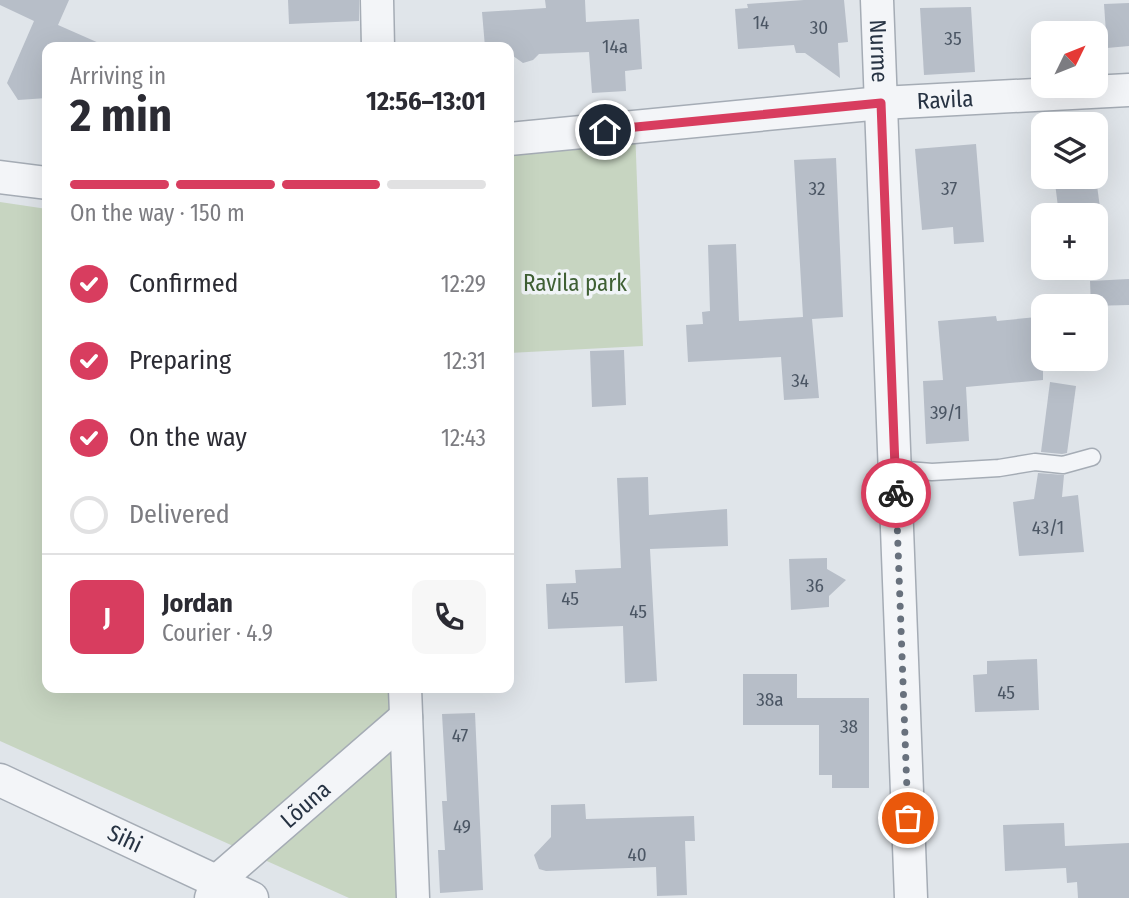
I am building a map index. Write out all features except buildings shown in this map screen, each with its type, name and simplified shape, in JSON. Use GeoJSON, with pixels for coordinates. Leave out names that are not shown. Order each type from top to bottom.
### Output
{"type":"FeatureCollection","features":[{"type":"Feature","properties":{"kind":"street","name":"Nurme"},"geometry":{"type":"LineString","coordinates":[[877,0],[911,898]]}},
{"type":"Feature","properties":{"kind":"street"},"geometry":{"type":"LineString","coordinates":[[377,1],[378,42]]}},
{"type":"Feature","properties":{"kind":"street","name":"Ravila"},"geometry":{"type":"LineString","coordinates":[[514,139],[881,103],[1129,90]]}},
{"type":"Feature","properties":{"kind":"street"},"geometry":{"type":"LineString","coordinates":[[0,177],[42,182]]}},
{"type":"Feature","properties":{"kind":"street","name":"Lõuna"},"geometry":{"type":"LineString","coordinates":[[214,890],[406,702]]}},
{"type":"Feature","properties":{"kind":"street","name":"Lõuna"},"geometry":{"type":"LineString","coordinates":[[406,702],[414,898]]}},
{"type":"Feature","properties":{"kind":"street","name":"Sihi"},"geometry":{"type":"LineString","coordinates":[[0,780],[214,890],[252,898]]}},
{"type":"Feature","properties":{"kind":"lane"},"geometry":{"type":"LineString","coordinates":[[895,469],[932,472],[999,468],[1035,462],[1063,465],[1092,457]]}},
{"type":"Feature","properties":{"kind":"green space","name":"Ravila park"},"geometry":{"type":"Polygon","coordinates":[[[635,127],[643,346],[514,353],[514,139],[635,127]]]}},
{"type":"Feature","properties":{"kind":"green space"},"geometry":{"type":"Polygon","coordinates":[[[0,202],[42,208],[42,693],[399,693],[411,898],[349,898],[0,741],[0,202]]]}},
{"type":"Feature","properties":{"kind":"way so far"},"geometry":{"type":"LineString","coordinates":[[896,493],[908,818]]}},
{"type":"Feature","properties":{"kind":"route"},"geometry":{"type":"LineString","coordinates":[[605,130],[881,103],[896,493]]}}]}
